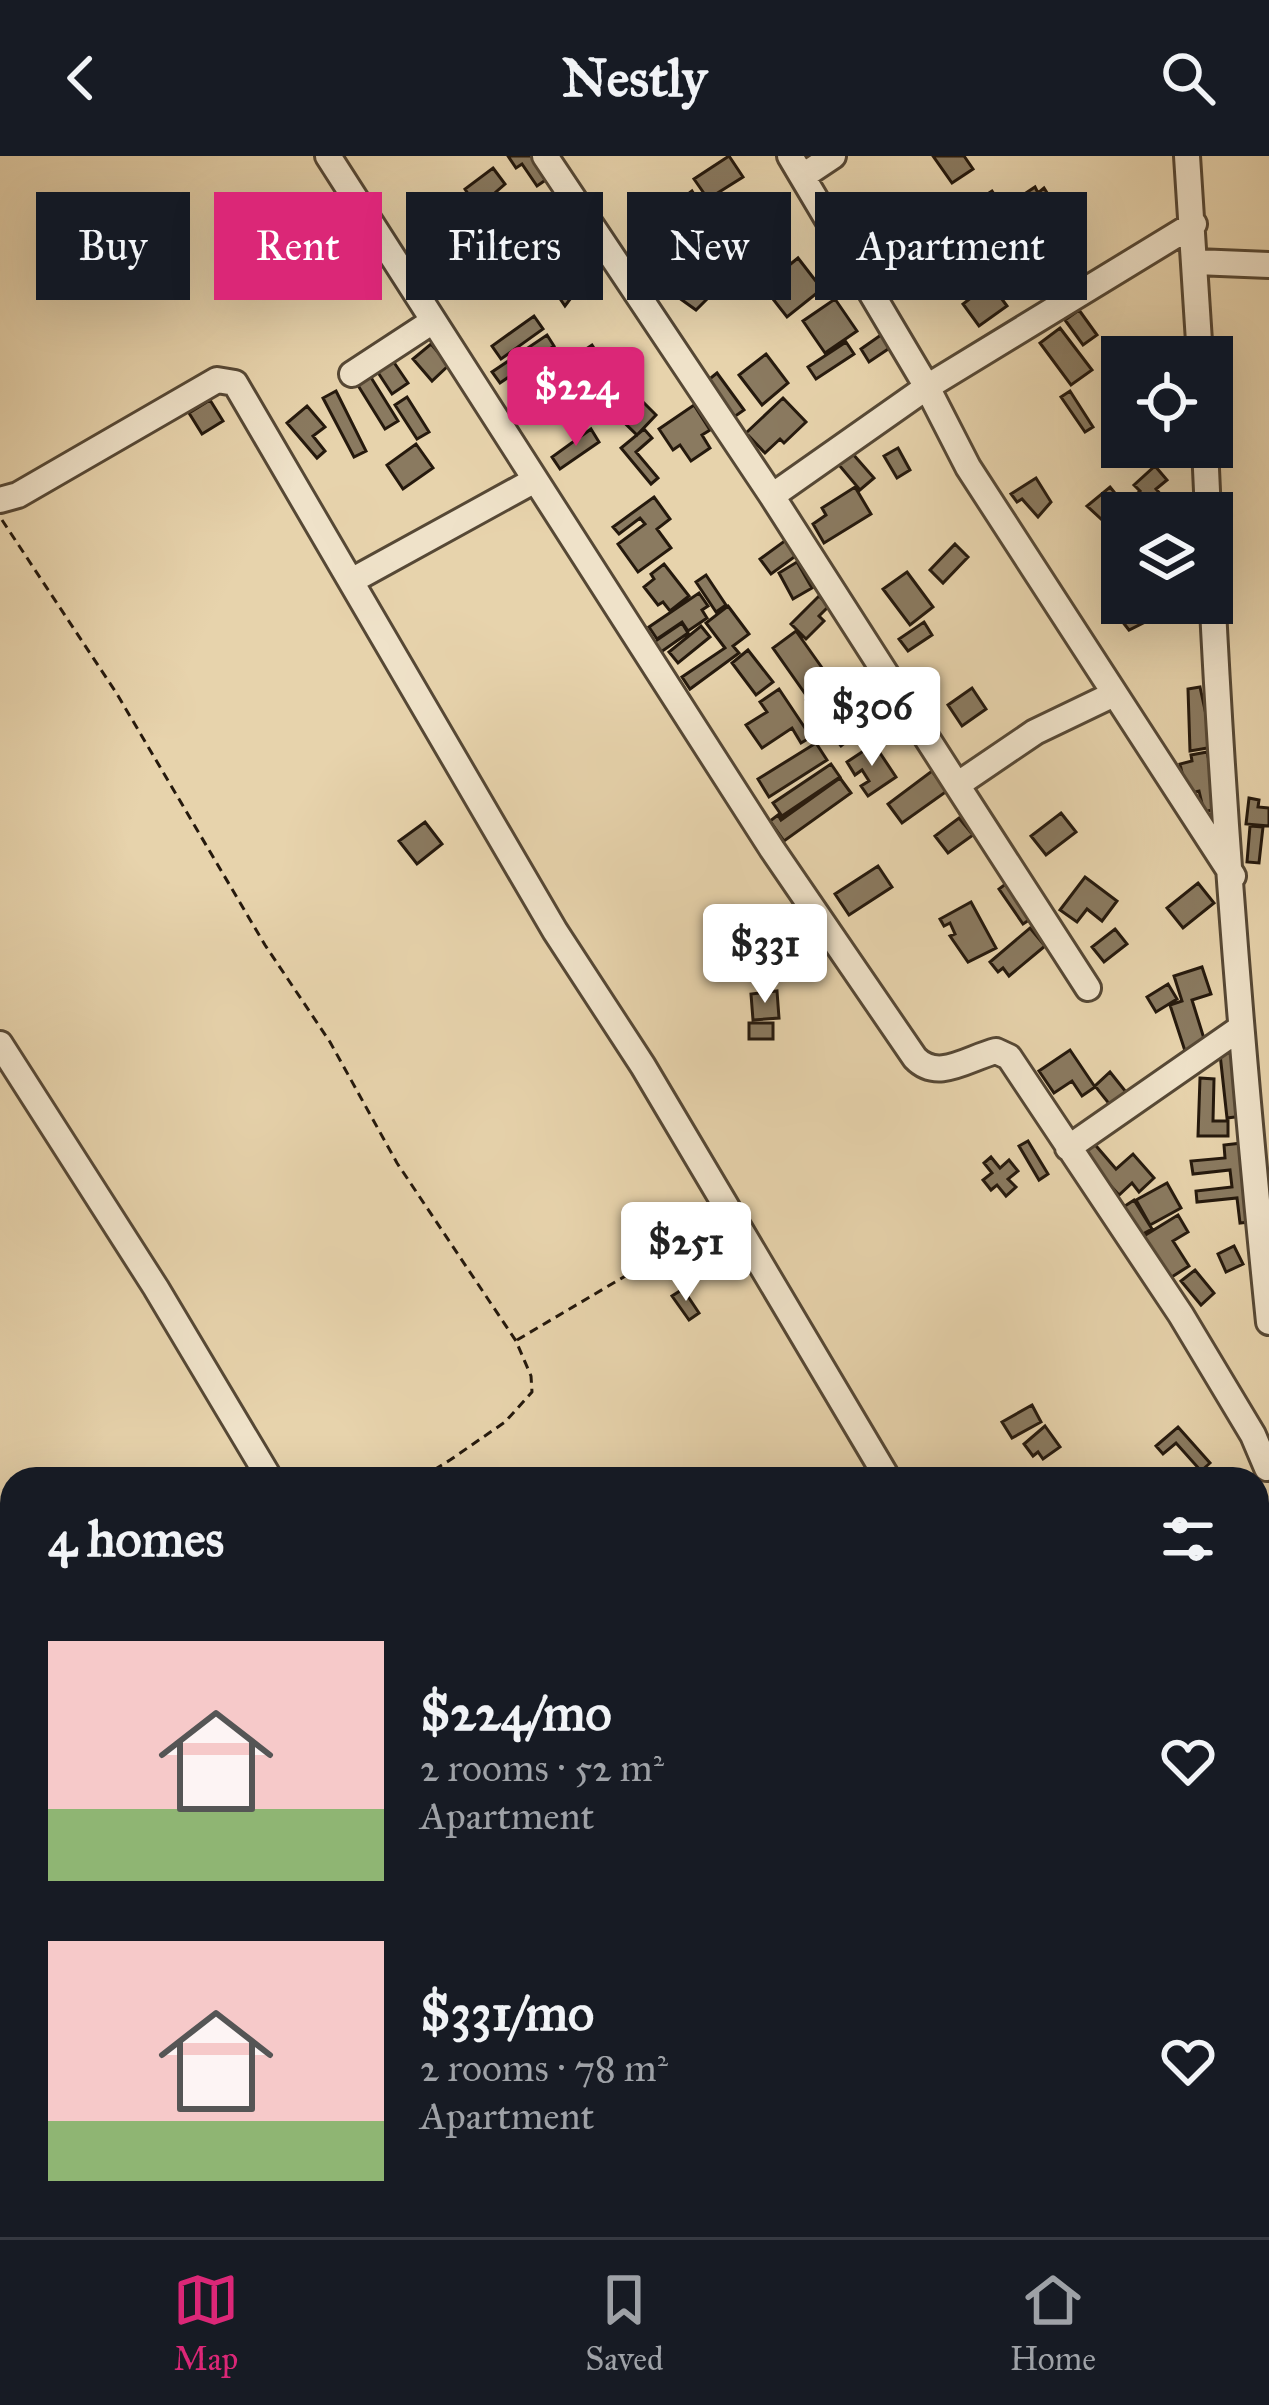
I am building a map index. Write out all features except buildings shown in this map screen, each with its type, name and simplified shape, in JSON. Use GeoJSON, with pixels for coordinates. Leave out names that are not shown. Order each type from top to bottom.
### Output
{"type":"FeatureCollection","features":[{"type":"Feature","properties":{"kind":"street"},"geometry":{"type":"LineString","coordinates":[[328,156],[772,850],[915,1058],[929,1070],[940,1071],[995,1051],[1009,1057],[1261,1435],[1263,1467]]}},
{"type":"Feature","properties":{"kind":"street"},"geometry":{"type":"LineString","coordinates":[[544,156],[772,496],[1088,988]]}},
{"type":"Feature","properties":{"kind":"street"},"geometry":{"type":"LineString","coordinates":[[833,156],[797,166],[927,387],[968,467],[1232,876]]}},
{"type":"Feature","properties":{"kind":"street"},"geometry":{"type":"LineString","coordinates":[[1187,156],[1199,336]]}},
{"type":"Feature","properties":{"kind":"street"},"geometry":{"type":"LineString","coordinates":[[772,496],[927,387],[1194,224]]}},
{"type":"Feature","properties":{"kind":"street"},"geometry":{"type":"LineString","coordinates":[[1196,262],[1269,265]]}},
{"type":"Feature","properties":{"kind":"street"},"geometry":{"type":"LineString","coordinates":[[352,374],[434,321]]}},
{"type":"Feature","properties":{"kind":"street"},"geometry":{"type":"LineString","coordinates":[[0,500],[10,499],[201,389],[225,380],[236,383],[555,931],[643,1066],[881,1467]]}},
{"type":"Feature","properties":{"kind":"street"},"geometry":{"type":"LineString","coordinates":[[353,580],[535,480]]}},
{"type":"Feature","properties":{"kind":"street"},"geometry":{"type":"LineString","coordinates":[[1214,624],[1239,1029],[1269,1322]]}},
{"type":"Feature","properties":{"kind":"street"},"geometry":{"type":"LineString","coordinates":[[957,785],[1035,732],[1112,695]]}},
{"type":"Feature","properties":{"kind":"street"},"geometry":{"type":"LineString","coordinates":[[1068,1148],[1239,1029]]}},
{"type":"Feature","properties":{"kind":"street"},"geometry":{"type":"LineString","coordinates":[[0,1044],[156,1288],[263,1467]]}},
{"type":"Feature","properties":{"kind":"path"},"geometry":{"type":"LineString","coordinates":[[0,516],[117,694],[265,945],[330,1042],[397,1162],[515,1341],[531,1376],[532,1392],[505,1422],[438,1467]]}},
{"type":"Feature","properties":{"kind":"path"},"geometry":{"type":"LineString","coordinates":[[515,1341],[706,1226],[732,1216]]}}]}
